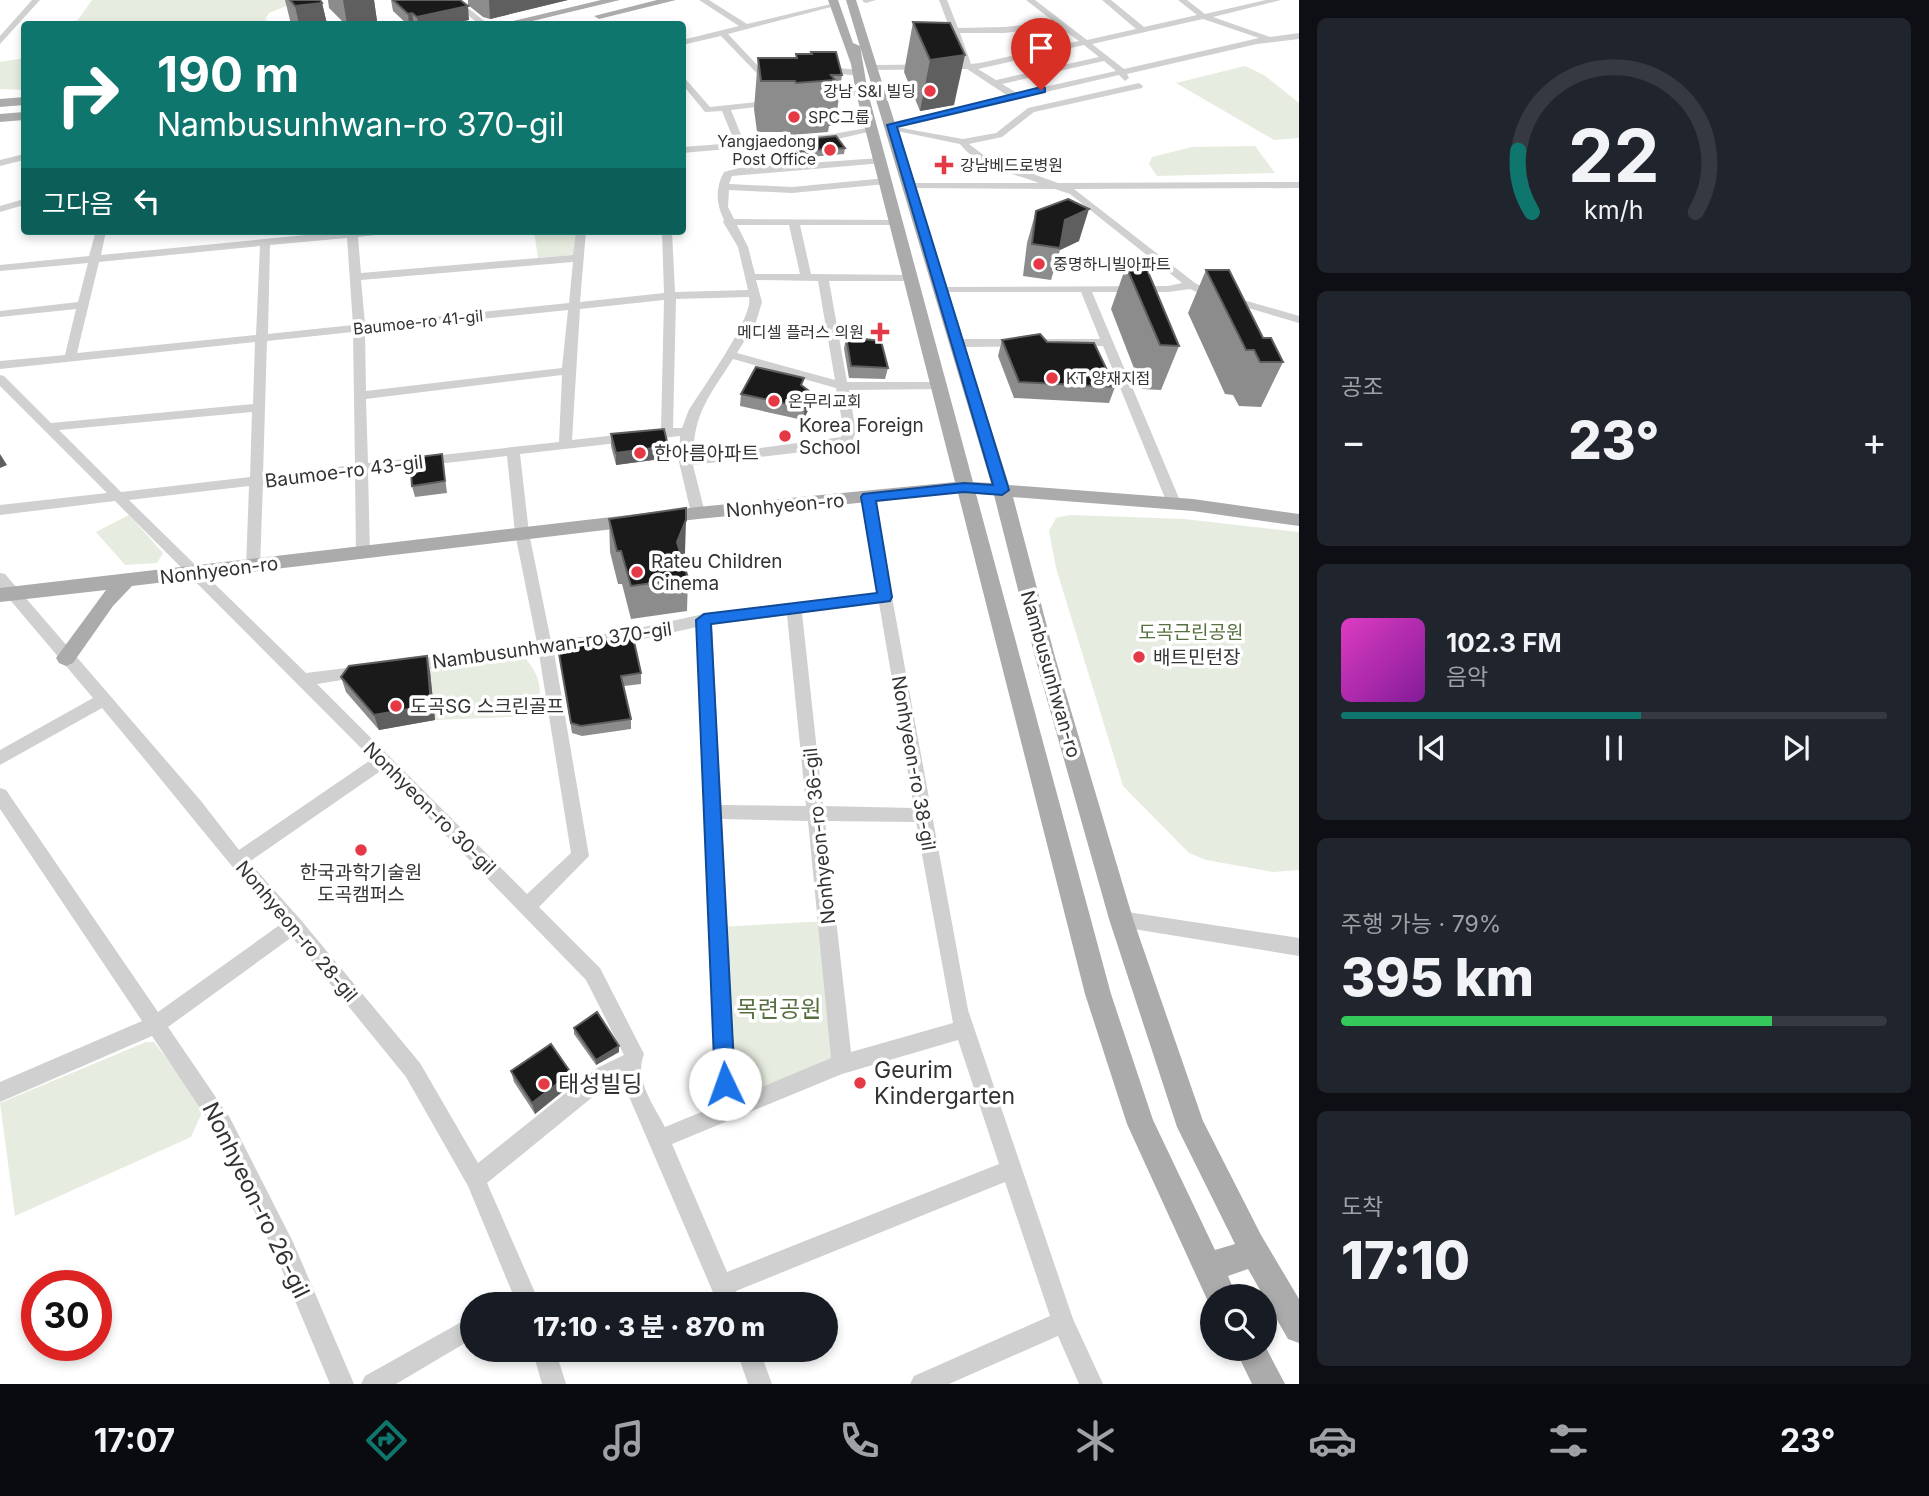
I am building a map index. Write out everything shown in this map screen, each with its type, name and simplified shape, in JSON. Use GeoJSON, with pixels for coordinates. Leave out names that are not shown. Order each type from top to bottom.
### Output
{"type":"FeatureCollection","features":[{"type":"Feature","properties":{"kind":"main road"},"geometry":{"type":"LineString","coordinates":[[520,21],[615,0]]}},
{"type":"Feature","properties":{"kind":"main road"},"geometry":{"type":"LineString","coordinates":[[577,21],[671,0]]}},
{"type":"Feature","properties":{"kind":"main road","name":"Nambusunhwan-ro"},"geometry":{"type":"LineString","coordinates":[[851,0],[876,72],[1002,490],[1045,657],[1121,919],[1191,1127],[1254,1252],[1299,1328]]}},
{"type":"Feature","properties":{"kind":"main road"},"geometry":{"type":"LineString","coordinates":[[860,0],[866,0],[877,50],[876,72]]}},
{"type":"Feature","properties":{"kind":"main road","name":"Nambusunhwan-ro"},"geometry":{"type":"LineString","coordinates":[[836,1],[847,48],[859,73],[964,487],[1098,994],[1141,1124],[1215,1284]]}},
{"type":"Feature","properties":{"kind":"main road"},"geometry":{"type":"LineString","coordinates":[[0,103],[21,101]]}},
{"type":"Feature","properties":{"kind":"main road"},"geometry":{"type":"LineString","coordinates":[[0,118],[21,116]]}},
{"type":"Feature","properties":{"kind":"main road","name":"Nonhyeon-ro"},"geometry":{"type":"LineString","coordinates":[[4,588],[126,581],[698,513],[964,487],[1174,503],[1299,520]]}},
{"type":"Feature","properties":{"kind":"main road"},"geometry":{"type":"LineString","coordinates":[[66,658],[106,601],[126,581]]}},
{"type":"Feature","properties":{"kind":"main road"},"geometry":{"type":"LineString","coordinates":[[1207,1268],[1254,1252]]}},
{"type":"Feature","properties":{"kind":"main road"},"geometry":{"type":"LineString","coordinates":[[1257,1361],[1269,1384]]}},
{"type":"Feature","properties":{"kind":"street"},"geometry":{"type":"LineString","coordinates":[[0,40],[36,0]]}},
{"type":"Feature","properties":{"kind":"street"},"geometry":{"type":"LineString","coordinates":[[453,0],[480,21]]}},
{"type":"Feature","properties":{"kind":"street"},"geometry":{"type":"LineString","coordinates":[[703,0],[746,27]]}},
{"type":"Feature","properties":{"kind":"street"},"geometry":{"type":"LineString","coordinates":[[866,0],[872,0]]}},
{"type":"Feature","properties":{"kind":"street"},"geometry":{"type":"LineString","coordinates":[[943,0],[968,66],[1014,96]]}},
{"type":"Feature","properties":{"kind":"street"},"geometry":{"type":"LineString","coordinates":[[892,127],[963,142],[999,135],[1031,110],[1143,88],[1123,76],[1122,72],[1105,58],[1030,0]]}},
{"type":"Feature","properties":{"kind":"street"},"geometry":{"type":"LineString","coordinates":[[1105,0],[1142,30]]}},
{"type":"Feature","properties":{"kind":"street"},"geometry":{"type":"LineString","coordinates":[[1182,0],[1203,16],[1269,39]]}},
{"type":"Feature","properties":{"kind":"street"},"geometry":{"type":"LineString","coordinates":[[876,72],[968,66],[1277,0]]}},
{"type":"Feature","properties":{"kind":"street"},"geometry":{"type":"LineString","coordinates":[[686,42],[836,1]]}},
{"type":"Feature","properties":{"kind":"street"},"geometry":{"type":"LineString","coordinates":[[0,21],[17,22]]}},
{"type":"Feature","properties":{"kind":"street"},"geometry":{"type":"LineString","coordinates":[[954,31],[1005,30],[1059,23]]}},
{"type":"Feature","properties":{"kind":"street"},"geometry":{"type":"LineString","coordinates":[[687,90],[708,110],[785,100],[723,33]]}},
{"type":"Feature","properties":{"kind":"street"},"geometry":{"type":"LineString","coordinates":[[892,127],[1014,96],[1269,39],[1299,36]]}},
{"type":"Feature","properties":{"kind":"street"},"geometry":{"type":"LineString","coordinates":[[994,83],[1105,58]]}},
{"type":"Feature","properties":{"kind":"street"},"geometry":{"type":"LineString","coordinates":[[756,68],[767,67]]}},
{"type":"Feature","properties":{"kind":"street"},"geometry":{"type":"LineString","coordinates":[[805,68],[859,73]]}},
{"type":"Feature","properties":{"kind":"street"},"geometry":{"type":"LineString","coordinates":[[807,96],[862,93]]}},
{"type":"Feature","properties":{"kind":"street"},"geometry":{"type":"LineString","coordinates":[[726,109],[741,146]]}},
{"type":"Feature","properties":{"kind":"street"},"geometry":{"type":"LineString","coordinates":[[686,150],[833,137],[872,130]]}},
{"type":"Feature","properties":{"kind":"street"},"geometry":{"type":"LineString","coordinates":[[963,142],[969,150],[983,159],[1074,192],[1191,285],[1205,292],[1299,320]]}},
{"type":"Feature","properties":{"kind":"street"},"geometry":{"type":"LineString","coordinates":[[0,163],[21,159]]}},
{"type":"Feature","properties":{"kind":"street"},"geometry":{"type":"LineString","coordinates":[[698,513],[686,462],[687,431],[694,412],[750,322],[756,302],[743,247],[728,222],[723,207],[727,174],[880,161]]}},
{"type":"Feature","properties":{"kind":"street"},"geometry":{"type":"LineString","coordinates":[[724,187],[792,190],[886,181]]}},
{"type":"Feature","properties":{"kind":"street"},"geometry":{"type":"LineString","coordinates":[[909,186],[1295,186],[1299,196]]}},
{"type":"Feature","properties":{"kind":"street"},"geometry":{"type":"LineString","coordinates":[[0,209],[21,203]]}},
{"type":"Feature","properties":{"kind":"street"},"geometry":{"type":"LineString","coordinates":[[728,222],[896,222]]}},
{"type":"Feature","properties":{"kind":"street"},"geometry":{"type":"LineString","coordinates":[[794,222],[806,277]]}},
{"type":"Feature","properties":{"kind":"street"},"geometry":{"type":"LineString","coordinates":[[70,358],[100,235]]}},
{"type":"Feature","properties":{"kind":"street"},"geometry":{"type":"LineString","coordinates":[[0,268],[329,235]]}},
{"type":"Feature","properties":{"kind":"street"},"geometry":{"type":"LineString","coordinates":[[353,235],[359,328],[363,553]]}},
{"type":"Feature","properties":{"kind":"street"},"geometry":{"type":"LineString","coordinates":[[565,445],[576,258],[580,235]]}},
{"type":"Feature","properties":{"kind":"street"},"geometry":{"type":"LineString","coordinates":[[667,235],[670,296],[667,432]]}},
{"type":"Feature","properties":{"kind":"street"},"geometry":{"type":"LineString","coordinates":[[253,566],[265,243]]}},
{"type":"Feature","properties":{"kind":"street"},"geometry":{"type":"LineString","coordinates":[[356,277],[576,258]]}},
{"type":"Feature","properties":{"kind":"street"},"geometry":{"type":"LineString","coordinates":[[750,277],[910,278]]}},
{"type":"Feature","properties":{"kind":"street"},"geometry":{"type":"LineString","coordinates":[[686,462],[837,444],[846,440],[850,432],[823,277]]}},
{"type":"Feature","properties":{"kind":"street"},"geometry":{"type":"LineString","coordinates":[[942,289],[1168,289],[1191,285]]}},
{"type":"Feature","properties":{"kind":"street"},"geometry":{"type":"LineString","coordinates":[[1086,289],[1174,503]]}},
{"type":"Feature","properties":{"kind":"street","name":"Baumoe-ro 41-gil"},"geometry":{"type":"LineString","coordinates":[[0,365],[575,305],[670,296],[754,293]]}},
{"type":"Feature","properties":{"kind":"street"},"geometry":{"type":"LineString","coordinates":[[0,314],[81,305]]}},
{"type":"Feature","properties":{"kind":"street"},"geometry":{"type":"LineString","coordinates":[[957,343],[1108,342]]}},
{"type":"Feature","properties":{"kind":"street"},"geometry":{"type":"LineString","coordinates":[[729,354],[842,386],[938,386]]}},
{"type":"Feature","properties":{"kind":"street"},"geometry":{"type":"LineString","coordinates":[[359,396],[568,371]]}},
{"type":"Feature","properties":{"kind":"street","name":"Nonhyeon-ro 30-gil"},"geometry":{"type":"LineString","coordinates":[[0,379],[383,760],[593,974],[634,1054],[630,1064],[632,1083],[660,1139],[676,1182],[726,1292]]}},
{"type":"Feature","properties":{"kind":"street"},"geometry":{"type":"LineString","coordinates":[[50,427],[257,408]]}},
{"type":"Feature","properties":{"kind":"street","name":"Baumoe-ro 43-gil"},"geometry":{"type":"LineString","coordinates":[[0,510],[687,431]]}},
{"type":"Feature","properties":{"kind":"street"},"geometry":{"type":"LineString","coordinates":[[513,452],[522,533],[545,647],[580,856],[527,906]]}},
{"type":"Feature","properties":{"kind":"street","name":"Nonhyeon-ro 38-gil"},"geometry":{"type":"LineString","coordinates":[[868,497],[958,1010],[1063,1322],[1091,1384]]}},
{"type":"Feature","properties":{"kind":"street","name":"Nonhyeon-ro 28-gil"},"geometry":{"type":"LineString","coordinates":[[4,588],[195,806],[237,861],[294,925],[413,1070],[475,1179],[519,1292]]}},
{"type":"Feature","properties":{"kind":"street","name":"Nambusunhwan-ro 370-gil"},"geometry":{"type":"LineString","coordinates":[[302,680],[637,635],[704,620],[885,597]]}},
{"type":"Feature","properties":{"kind":"street","name":"Nonhyeon-ro 36-gil"},"geometry":{"type":"LineString","coordinates":[[794,608],[818,814],[842,1064]]}},
{"type":"Feature","properties":{"kind":"street"},"geometry":{"type":"LineString","coordinates":[[704,620],[726,1110]]}},
{"type":"Feature","properties":{"kind":"street"},"geometry":{"type":"LineString","coordinates":[[0,758],[102,700]]}},
{"type":"Feature","properties":{"kind":"street"},"geometry":{"type":"LineString","coordinates":[[237,861],[383,760]]}},
{"type":"Feature","properties":{"kind":"street","name":"Nonhyeon-ro 26-gil"},"geometry":{"type":"LineString","coordinates":[[0,795],[223,1125],[285,1250],[342,1384]]}},
{"type":"Feature","properties":{"kind":"street"},"geometry":{"type":"LineString","coordinates":[[712,812],[923,814]]}},
{"type":"Feature","properties":{"kind":"street"},"geometry":{"type":"LineString","coordinates":[[1121,919],[1299,947]]}},
{"type":"Feature","properties":{"kind":"street"},"geometry":{"type":"LineString","coordinates":[[0,1092],[155,1025],[294,925]]}},
{"type":"Feature","properties":{"kind":"street"},"geometry":{"type":"LineString","coordinates":[[660,1139],[842,1064],[964,1029]]}},
{"type":"Feature","properties":{"kind":"street"},"geometry":{"type":"LineString","coordinates":[[475,1179],[604,1075],[630,1064]]}},
{"type":"Feature","properties":{"kind":"street"},"geometry":{"type":"LineString","coordinates":[[732,1292],[1010,1170]]}},
{"type":"Feature","properties":{"kind":"street"},"geometry":{"type":"LineString","coordinates":[[922,1384],[1063,1322]]}},
{"type":"Feature","properties":{"kind":"street"},"geometry":{"type":"LineString","coordinates":[[373,1384],[460,1334]]}},
{"type":"Feature","properties":{"kind":"street"},"geometry":{"type":"LineString","coordinates":[[547,1362],[554,1384]]}},
{"type":"Feature","properties":{"kind":"street"},"geometry":{"type":"LineString","coordinates":[[752,1362],[761,1384]]}},
{"type":"Feature","properties":{"kind":"green space"},"geometry":{"type":"Polygon","coordinates":[[[92,0],[301,0],[269,13],[265,20],[269,21],[77,21],[92,0]]]}},
{"type":"Feature","properties":{"kind":"green space"},"geometry":{"type":"Polygon","coordinates":[[[21,58],[21,90],[0,89],[0,62],[21,58]]]}},
{"type":"Feature","properties":{"kind":"green space"},"geometry":{"type":"Polygon","coordinates":[[[1245,66],[1264,75],[1299,103],[1299,138],[1274,140],[1176,83],[1245,66]]]}},
{"type":"Feature","properties":{"kind":"green space"},"geometry":{"type":"Polygon","coordinates":[[[1255,146],[1275,173],[1157,176],[1149,164],[1152,157],[1192,147],[1255,146]]]}},
{"type":"Feature","properties":{"kind":"green space"},"geometry":{"type":"Polygon","coordinates":[[[535,235],[576,235],[573,255],[538,258],[535,235]]]}},
{"type":"Feature","properties":{"kind":"green space"},"geometry":{"type":"Polygon","coordinates":[[[129,515],[163,553],[157,563],[125,565],[96,532],[129,515]]]}},
{"type":"Feature","properties":{"kind":"green space","name":"도곡근린공원"},"geometry":{"type":"Polygon","coordinates":[[[1070,515],[1184,519],[1299,532],[1299,870],[1273,872],[1206,860],[1189,853],[1123,786],[1056,568],[1049,531],[1056,518],[1070,515]]]}},
{"type":"Feature","properties":{"kind":"green space"},"geometry":{"type":"Polygon","coordinates":[[[526,659],[540,686],[532,716],[435,720],[430,667],[526,659]]]}},
{"type":"Feature","properties":{"kind":"green space","name":"목련공원"},"geometry":{"type":"Polygon","coordinates":[[[828,921],[842,1064],[726,1110],[718,927],[828,921]]]}},
{"type":"Feature","properties":{"kind":"green space"},"geometry":{"type":"Polygon","coordinates":[[[146,1042],[154,1042],[204,1108],[191,1137],[15,1216],[0,1103],[146,1042]]]}},
{"type":"Feature","properties":{"kind":"building"},"geometry":{"type":"Polygon","coordinates":[[[290,0],[320,0],[322,3],[295,6],[290,0]]]}},
{"type":"Feature","properties":{"kind":"building"},"geometry":{"type":"Polygon","coordinates":[[[393,0],[460,0],[468,6],[417,17],[412,13],[408,14],[393,0]]]}},
{"type":"Feature","properties":{"kind":"building"},"geometry":{"type":"Polygon","coordinates":[[[913,22],[950,23],[965,55],[930,60],[913,22]]]}},
{"type":"Feature","properties":{"kind":"building"},"geometry":{"type":"Polygon","coordinates":[[[811,52],[836,52],[842,75],[831,75],[835,80],[796,83],[761,81],[758,58],[797,58],[796,54],[812,54],[811,52]]]}},
{"type":"Feature","properties":{"kind":"building"},"geometry":{"type":"Polygon","coordinates":[[[836,136],[845,148],[799,151],[795,140],[836,136]]]}},
{"type":"Feature","properties":{"kind":"building"},"geometry":{"type":"Polygon","coordinates":[[[1068,199],[1089,209],[1065,220],[1060,248],[1032,244],[1036,211],[1068,199]]]}},
{"type":"Feature","properties":{"kind":"building"},"geometry":{"type":"Polygon","coordinates":[[[1143,260],[1179,346],[1160,345],[1126,266],[1143,260]]]}},
{"type":"Feature","properties":{"kind":"building"},"geometry":{"type":"Polygon","coordinates":[[[1206,270],[1229,270],[1263,338],[1271,338],[1283,362],[1260,362],[1254,350],[1246,350],[1206,270]]]}},
{"type":"Feature","properties":{"kind":"building"},"geometry":{"type":"Polygon","coordinates":[[[1040,334],[1047,342],[1094,343],[1115,387],[1019,382],[1002,340],[1040,334]]]}},
{"type":"Feature","properties":{"kind":"building"},"geometry":{"type":"Polygon","coordinates":[[[846,337],[881,341],[888,368],[851,366],[846,337]]]}},
{"type":"Feature","properties":{"kind":"building"},"geometry":{"type":"Polygon","coordinates":[[[756,367],[804,378],[801,385],[812,393],[805,408],[741,394],[756,367]]]}},
{"type":"Feature","properties":{"kind":"building"},"geometry":{"type":"Polygon","coordinates":[[[664,429],[668,446],[616,453],[611,434],[664,429]]]}},
{"type":"Feature","properties":{"kind":"building"},"geometry":{"type":"Polygon","coordinates":[[[442,454],[445,481],[412,486],[410,458],[442,454]]]}},
{"type":"Feature","properties":{"kind":"building"},"geometry":{"type":"Polygon","coordinates":[[[686,508],[686,520],[677,542],[688,578],[631,586],[621,551],[617,551],[609,519],[686,508]]]}},
{"type":"Feature","properties":{"kind":"building"},"geometry":{"type":"Polygon","coordinates":[[[633,637],[641,673],[621,676],[631,719],[581,726],[571,723],[558,648],[633,637]]]}},
{"type":"Feature","properties":{"kind":"building","name":"도곡SG 스크린골프"},"geometry":{"type":"Polygon","coordinates":[[[427,656],[431,705],[374,715],[341,677],[349,666],[427,656]]]}},
{"type":"Feature","properties":{"kind":"building"},"geometry":{"type":"Polygon","coordinates":[[[597,1012],[619,1046],[596,1060],[574,1028],[597,1012]]]}},
{"type":"Feature","properties":{"kind":"building","name":"태성빌딩"},"geometry":{"type":"Polygon","coordinates":[[[551,1044],[571,1073],[532,1103],[511,1071],[551,1044]]]}},
{"type":"Feature","properties":{"kind":"place","name":"강남 S&I 빌딩"},"geometry":{"type":"Point","coordinates":[930,91]}},
{"type":"Feature","properties":{"kind":"place","name":"SPC그룹"},"geometry":{"type":"Point","coordinates":[794,117]}},
{"type":"Feature","properties":{"kind":"place","name":"Yangjaedong Post Office"},"geometry":{"type":"Point","coordinates":[830,150]}},
{"type":"Feature","properties":{"kind":"place","name":"강남베드로병원"},"geometry":{"type":"Point","coordinates":[944,165]}},
{"type":"Feature","properties":{"kind":"place","name":"중명하니빌아파트"},"geometry":{"type":"Point","coordinates":[1039,264]}},
{"type":"Feature","properties":{"kind":"place","name":"메디셀 플러스 의원"},"geometry":{"type":"Point","coordinates":[880,332]}},
{"type":"Feature","properties":{"kind":"place","name":"KT 양재지점"},"geometry":{"type":"Point","coordinates":[1052,378]}},
{"type":"Feature","properties":{"kind":"place","name":"온무리교회"},"geometry":{"type":"Point","coordinates":[774,401]}},
{"type":"Feature","properties":{"kind":"place","name":"Korea Foreign School"},"geometry":{"type":"Point","coordinates":[785,436]}},
{"type":"Feature","properties":{"kind":"place","name":"한아름아파트"},"geometry":{"type":"Point","coordinates":[640,453]}},
{"type":"Feature","properties":{"kind":"place","name":"Rateu Children Cinema"},"geometry":{"type":"Point","coordinates":[637,572]}},
{"type":"Feature","properties":{"kind":"place","name":"배트민턴장"},"geometry":{"type":"Point","coordinates":[1139,657]}},
{"type":"Feature","properties":{"kind":"place","name":"도곡SG 스크린골프"},"geometry":{"type":"Point","coordinates":[396,706]}},
{"type":"Feature","properties":{"kind":"place","name":"한국과학기술원 도곡캠퍼스"},"geometry":{"type":"Point","coordinates":[361,850]}},
{"type":"Feature","properties":{"kind":"place","name":"Geurim Kindergarten"},"geometry":{"type":"Point","coordinates":[860,1083]}},
{"type":"Feature","properties":{"kind":"place","name":"태성빌딩"},"geometry":{"type":"Point","coordinates":[544,1084]}},
{"type":"Feature","properties":{"kind":"route"},"geometry":{"type":"LineString","coordinates":[[725,1084],[704,620],[885,597],[868,497],[964,487],[1002,490],[892,125],[1041,90]]}}]}
